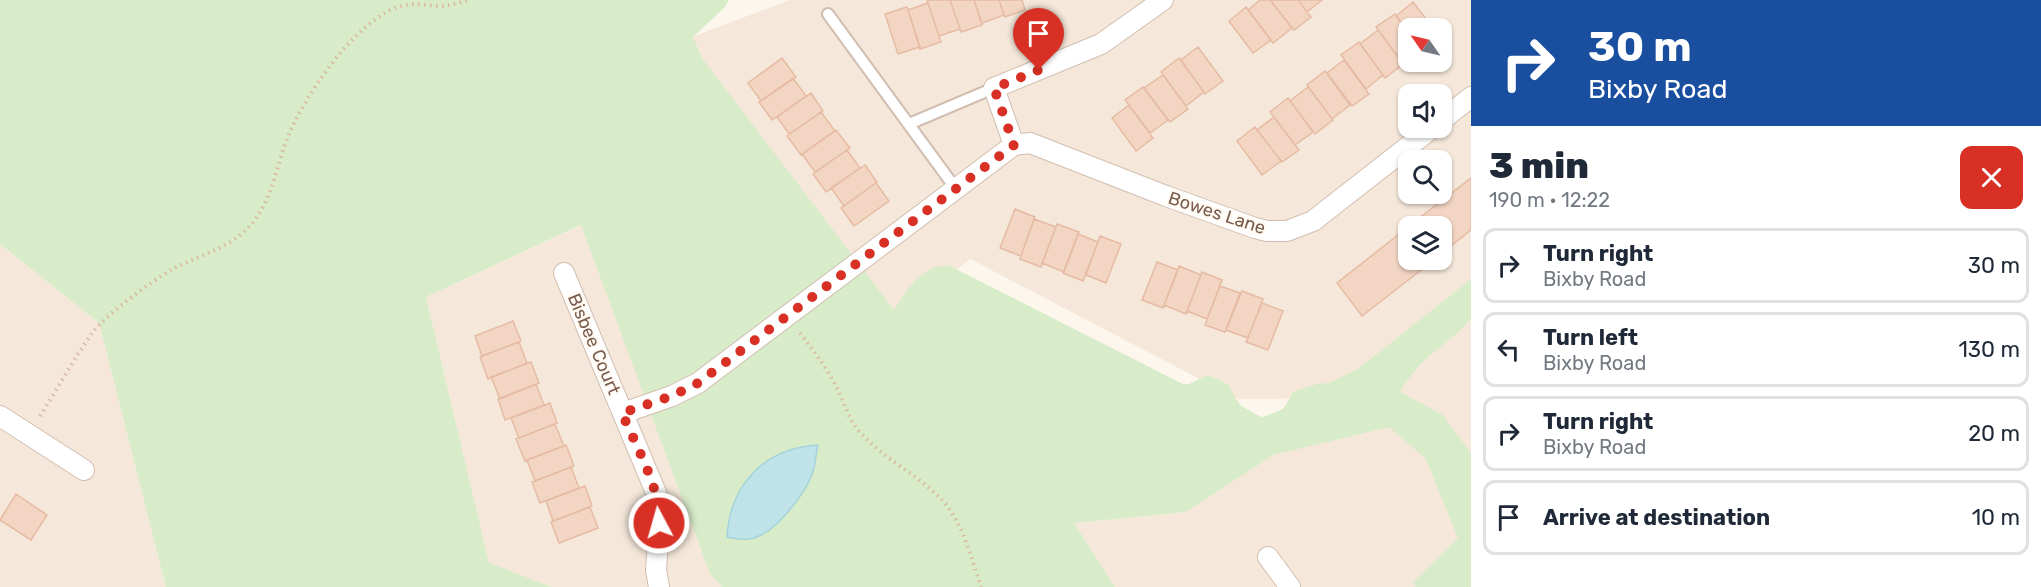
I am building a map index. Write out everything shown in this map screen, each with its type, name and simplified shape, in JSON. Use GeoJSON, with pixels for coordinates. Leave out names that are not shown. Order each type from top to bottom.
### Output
{"type":"FeatureCollection","features":[{"type":"Feature","properties":{"kind":"street"},"geometry":{"type":"LineString","coordinates":[[622,413],[672,396],[698,383],[1014,145],[994,88],[1101,44],[1162,0]]}},
{"type":"Feature","properties":{"kind":"street"},"geometry":{"type":"LineString","coordinates":[[1452,112],[1471,97]]}},
{"type":"Feature","properties":{"kind":"street","name":"Bowes Lane"},"geometry":{"type":"LineString","coordinates":[[1014,145],[1029,143],[1210,212],[1255,228],[1278,232],[1296,229],[1313,221],[1419,138]]}},
{"type":"Feature","properties":{"kind":"street","name":"Bisbee Court"},"geometry":{"type":"LineString","coordinates":[[564,273],[657,495],[660,514],[656,570],[659,587]]}},
{"type":"Feature","properties":{"kind":"street"},"geometry":{"type":"LineString","coordinates":[[0,416],[84,470]]}},
{"type":"Feature","properties":{"kind":"street"},"geometry":{"type":"LineString","coordinates":[[1268,557],[1290,587]]}},
{"type":"Feature","properties":{"kind":"lane"},"geometry":{"type":"LineString","coordinates":[[828,14],[956,189]]}},
{"type":"Feature","properties":{"kind":"lane"},"geometry":{"type":"LineString","coordinates":[[909,124],[994,88]]}},
{"type":"Feature","properties":{"kind":"path"},"geometry":{"type":"LineString","coordinates":[[29,435],[96,329],[154,281],[171,270],[228,244],[246,230],[257,217],[272,188],[294,124],[324,76],[353,39],[379,17],[399,6],[408,4],[450,5],[470,0]]}},
{"type":"Feature","properties":{"kind":"path"},"geometry":{"type":"LineString","coordinates":[[788,315],[829,374],[838,389],[849,417],[860,432],[942,500],[952,514],[961,531],[981,587]]}},
{"type":"Feature","properties":{"kind":"shaded area"},"geometry":{"type":"Polygon","coordinates":[[[790,0],[1471,0],[1471,587],[1115,587],[1073,523],[1186,512],[1345,398],[1238,399],[970,259],[879,330],[681,41],[790,0]]]}},
{"type":"Feature","properties":{"kind":"shaded area"},"geometry":{"type":"Polygon","coordinates":[[[582,225],[710,574],[722,587],[552,587],[489,564],[426,297],[582,225]]]}},
{"type":"Feature","properties":{"kind":"shaded area"},"geometry":{"type":"Polygon","coordinates":[[[0,244],[99,323],[166,587],[0,587],[0,244]]]}},
{"type":"Feature","properties":{"kind":"green space"},"geometry":{"type":"Polygon","coordinates":[[[0,0],[729,0],[725,7],[693,37],[702,58],[894,310],[909,288],[923,274],[940,266],[950,266],[1183,384],[1189,384],[1207,375],[1220,380],[1228,385],[1240,405],[1262,417],[1284,408],[1293,392],[1317,384],[1329,383],[1358,369],[1471,279],[1471,319],[1423,362],[1400,392],[1443,415],[1471,453],[1471,587],[1416,587],[1412,583],[1458,538],[1426,459],[1389,427],[1273,455],[1186,512],[1074,523],[1115,587],[722,587],[710,574],[581,225],[426,297],[489,563],[552,587],[166,587],[99,323],[0,244],[0,0]]]}},
{"type":"Feature","properties":{"kind":"water"},"geometry":{"type":"Polygon","coordinates":[[[818,445],[811,477],[800,497],[784,517],[767,532],[755,538],[727,537],[735,501],[743,485],[754,472],[767,461],[782,453],[818,445]]]}},
{"type":"Feature","properties":{"kind":"building"},"geometry":{"type":"Polygon","coordinates":[[[927,0],[950,0],[960,29],[939,36],[927,0]]]}},
{"type":"Feature","properties":{"kind":"building"},"geometry":{"type":"Polygon","coordinates":[[[950,0],[974,0],[982,25],[961,32],[950,0]]]}},
{"type":"Feature","properties":{"kind":"building"},"geometry":{"type":"Polygon","coordinates":[[[974,0],[999,0],[1004,15],[982,23],[974,0]]]}},
{"type":"Feature","properties":{"kind":"building"},"geometry":{"type":"Polygon","coordinates":[[[999,0],[1022,0],[1025,10],[1005,17],[999,0]]]}},
{"type":"Feature","properties":{"kind":"building"},"geometry":{"type":"Polygon","coordinates":[[[1260,0],[1270,0],[1292,28],[1273,43],[1248,10],[1260,0]]]}},
{"type":"Feature","properties":{"kind":"building"},"geometry":{"type":"Polygon","coordinates":[[[1270,0],[1298,0],[1311,17],[1294,30],[1270,0]]]}},
{"type":"Feature","properties":{"kind":"building"},"geometry":{"type":"Polygon","coordinates":[[[1298,0],[1322,0],[1307,12],[1298,0]]]}},
{"type":"Feature","properties":{"kind":"building"},"geometry":{"type":"Polygon","coordinates":[[[1413,2],[1425,18],[1398,19],[1396,16],[1413,2]]]}},
{"type":"Feature","properties":{"kind":"building"},"geometry":{"type":"Polygon","coordinates":[[[928,3],[941,42],[920,49],[908,10],[928,3]]]}},
{"type":"Feature","properties":{"kind":"building"},"geometry":{"type":"Polygon","coordinates":[[[907,7],[920,47],[898,54],[885,14],[907,7]]]}},
{"type":"Feature","properties":{"kind":"building"},"geometry":{"type":"Polygon","coordinates":[[[1246,7],[1271,40],[1253,53],[1229,21],[1246,7]]]}},
{"type":"Feature","properties":{"kind":"building"},"geometry":{"type":"Polygon","coordinates":[[[1395,14],[1398,18],[1398,57],[1376,27],[1395,14]]]}},
{"type":"Feature","properties":{"kind":"building"},"geometry":{"type":"Polygon","coordinates":[[[1378,30],[1398,57],[1398,68],[1385,78],[1360,44],[1378,30]]]}},
{"type":"Feature","properties":{"kind":"building"},"geometry":{"type":"Polygon","coordinates":[[[1359,42],[1383,75],[1366,89],[1341,55],[1359,42]]]}},
{"type":"Feature","properties":{"kind":"building"},"geometry":{"type":"Polygon","coordinates":[[[1198,47],[1223,81],[1205,94],[1181,60],[1198,47]]]}},
{"type":"Feature","properties":{"kind":"building"},"geometry":{"type":"Polygon","coordinates":[[[782,58],[796,77],[761,101],[748,83],[782,58]]]}},
{"type":"Feature","properties":{"kind":"building"},"geometry":{"type":"Polygon","coordinates":[[[1179,58],[1204,92],[1186,106],[1161,72],[1179,58]]]}},
{"type":"Feature","properties":{"kind":"building"},"geometry":{"type":"Polygon","coordinates":[[[1344,60],[1369,94],[1352,106],[1327,73],[1344,60]]]}},
{"type":"Feature","properties":{"kind":"building"},"geometry":{"type":"Polygon","coordinates":[[[1325,71],[1350,105],[1332,119],[1307,85],[1325,71]]]}},
{"type":"Feature","properties":{"kind":"building"},"geometry":{"type":"Polygon","coordinates":[[[1163,75],[1188,109],[1170,122],[1144,88],[1163,75]]]}},
{"type":"Feature","properties":{"kind":"building"},"geometry":{"type":"Polygon","coordinates":[[[793,78],[806,96],[772,120],[759,102],[793,78]]]}},
{"type":"Feature","properties":{"kind":"building"},"geometry":{"type":"Polygon","coordinates":[[[1143,87],[1168,120],[1150,133],[1125,100],[1143,87]]]}},
{"type":"Feature","properties":{"kind":"building"},"geometry":{"type":"Polygon","coordinates":[[[1308,87],[1333,120],[1315,134],[1290,101],[1308,87]]]}},
{"type":"Feature","properties":{"kind":"building"},"geometry":{"type":"Polygon","coordinates":[[[811,93],[823,111],[789,134],[777,117],[811,93]]]}},
{"type":"Feature","properties":{"kind":"building"},"geometry":{"type":"Polygon","coordinates":[[[1288,98],[1313,132],[1295,145],[1270,112],[1288,98]]]}},
{"type":"Feature","properties":{"kind":"building"},"geometry":{"type":"Polygon","coordinates":[[[1129,105],[1153,138],[1136,151],[1112,118],[1129,105]]]}},
{"type":"Feature","properties":{"kind":"building"},"geometry":{"type":"Polygon","coordinates":[[[821,112],[835,131],[801,155],[787,136],[821,112]]]}},
{"type":"Feature","properties":{"kind":"building"},"geometry":{"type":"Polygon","coordinates":[[[1274,117],[1299,150],[1282,162],[1257,130],[1274,117]]]}},
{"type":"Feature","properties":{"kind":"building"},"geometry":{"type":"Polygon","coordinates":[[[1255,127],[1281,161],[1262,175],[1237,141],[1255,127]]]}},
{"type":"Feature","properties":{"kind":"building"},"geometry":{"type":"Polygon","coordinates":[[[836,130],[850,148],[815,172],[802,154],[836,130]]]}},
{"type":"Feature","properties":{"kind":"building"},"geometry":{"type":"Polygon","coordinates":[[[847,150],[860,168],[826,192],[813,174],[847,150]]]}},
{"type":"Feature","properties":{"kind":"building"},"geometry":{"type":"Polygon","coordinates":[[[865,165],[877,182],[844,206],[831,188],[865,165]]]}},
{"type":"Feature","properties":{"kind":"building"},"geometry":{"type":"Polygon","coordinates":[[[1471,178],[1471,230],[1452,245],[1452,216],[1422,216],[1437,204],[1452,204],[1452,193],[1471,178]]]}},
{"type":"Feature","properties":{"kind":"building"},"geometry":{"type":"Polygon","coordinates":[[[876,183],[889,201],[854,226],[841,208],[876,183]]]}},
{"type":"Feature","properties":{"kind":"building"},"geometry":{"type":"Polygon","coordinates":[[[1015,209],[1035,217],[1021,256],[1000,248],[1015,209]]]}},
{"type":"Feature","properties":{"kind":"building"},"geometry":{"type":"Polygon","coordinates":[[[1034,219],[1056,227],[1041,267],[1020,259],[1034,219]]]}},
{"type":"Feature","properties":{"kind":"building"},"geometry":{"type":"Polygon","coordinates":[[[1057,224],[1079,232],[1064,272],[1042,263],[1057,224]]]}},
{"type":"Feature","properties":{"kind":"building"},"geometry":{"type":"Polygon","coordinates":[[[1078,234],[1098,242],[1083,281],[1063,273],[1078,234]]]}},
{"type":"Feature","properties":{"kind":"building"},"geometry":{"type":"Polygon","coordinates":[[[1398,235],[1398,270],[1421,270],[1362,316],[1337,283],[1398,235]]]}},
{"type":"Feature","properties":{"kind":"building"},"geometry":{"type":"Polygon","coordinates":[[[1100,236],[1121,244],[1106,283],[1086,275],[1100,236]]]}},
{"type":"Feature","properties":{"kind":"building"},"geometry":{"type":"Polygon","coordinates":[[[1157,262],[1178,270],[1163,308],[1142,300],[1157,262]]]}},
{"type":"Feature","properties":{"kind":"building"},"geometry":{"type":"Polygon","coordinates":[[[1179,266],[1201,275],[1186,314],[1164,305],[1179,266]]]}},
{"type":"Feature","properties":{"kind":"building"},"geometry":{"type":"Polygon","coordinates":[[[1202,272],[1222,280],[1207,319],[1187,311],[1202,272]]]}},
{"type":"Feature","properties":{"kind":"building"},"geometry":{"type":"Polygon","coordinates":[[[1220,286],[1240,293],[1225,332],[1205,325],[1220,286]]]}},
{"type":"Feature","properties":{"kind":"building"},"geometry":{"type":"Polygon","coordinates":[[[1242,291],[1263,299],[1248,338],[1226,330],[1242,291]]]}},
{"type":"Feature","properties":{"kind":"building"},"geometry":{"type":"Polygon","coordinates":[[[1262,303],[1283,311],[1268,350],[1246,342],[1262,303]]]}},
{"type":"Feature","properties":{"kind":"building"},"geometry":{"type":"Polygon","coordinates":[[[513,321],[521,341],[482,356],[475,336],[513,321]]]}},
{"type":"Feature","properties":{"kind":"building"},"geometry":{"type":"Polygon","coordinates":[[[519,342],[527,363],[488,379],[480,357],[519,342]]]}},
{"type":"Feature","properties":{"kind":"building"},"geometry":{"type":"Polygon","coordinates":[[[531,362],[539,383],[500,399],[491,377],[531,362]]]}},
{"type":"Feature","properties":{"kind":"building"},"geometry":{"type":"Polygon","coordinates":[[[536,384],[544,405],[505,420],[498,399],[536,384]]]}},
{"type":"Feature","properties":{"kind":"building"},"geometry":{"type":"Polygon","coordinates":[[[550,403],[557,423],[519,438],[511,418],[550,403]]]}},
{"type":"Feature","properties":{"kind":"building"},"geometry":{"type":"Polygon","coordinates":[[[555,424],[564,446],[525,461],[516,439],[555,424]]]}},
{"type":"Feature","properties":{"kind":"building"},"geometry":{"type":"Polygon","coordinates":[[[566,445],[574,466],[535,481],[527,460],[566,445]]]}},
{"type":"Feature","properties":{"kind":"building"},"geometry":{"type":"Polygon","coordinates":[[[571,467],[579,488],[540,503],[532,482],[571,467]]]}},
{"type":"Feature","properties":{"kind":"building"},"geometry":{"type":"Polygon","coordinates":[[[585,486],[592,506],[553,521],[546,501],[585,486]]]}},
{"type":"Feature","properties":{"kind":"building"},"geometry":{"type":"Polygon","coordinates":[[[16,494],[47,515],[31,540],[0,520],[16,494]]]}},
{"type":"Feature","properties":{"kind":"building"},"geometry":{"type":"Polygon","coordinates":[[[590,507],[598,528],[559,543],[551,522],[590,507]]]}},
{"type":"Feature","properties":{"kind":"route"},"geometry":{"type":"LineString","coordinates":[[659,523],[657,495],[622,413],[672,396],[698,383],[1014,145],[994,88],[1039,70]]}}]}
